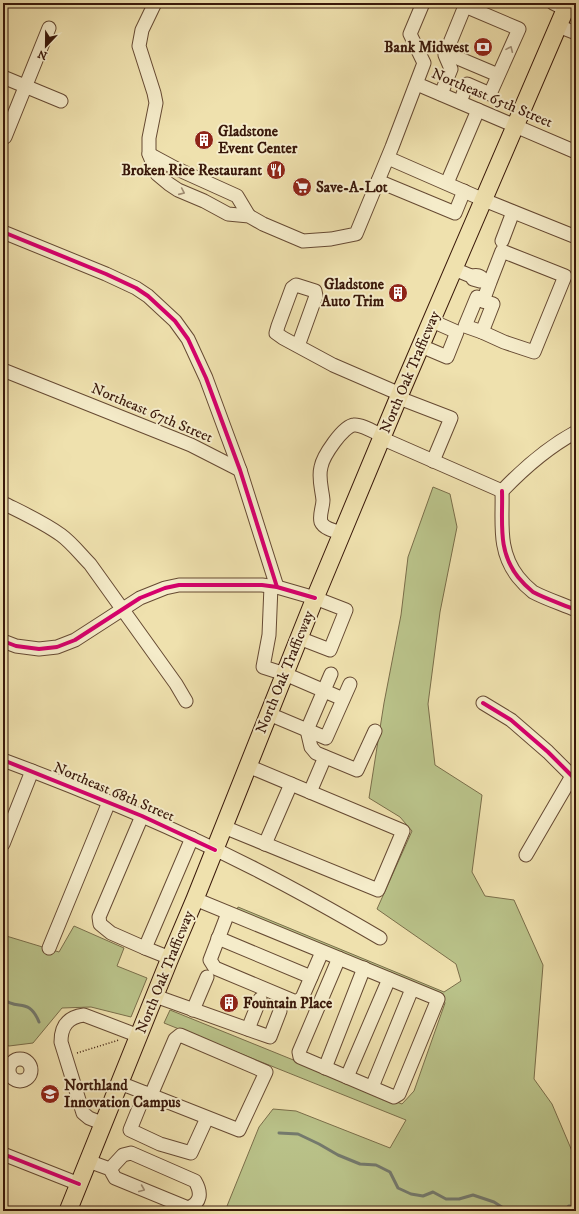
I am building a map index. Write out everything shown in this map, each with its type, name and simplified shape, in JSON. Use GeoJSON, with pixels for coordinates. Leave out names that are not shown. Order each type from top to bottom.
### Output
{"type":"FeatureCollection","features":[{"type":"Feature","properties":{"kind":"main road","name":"North Oak Trafficway"},"geometry":{"type":"LineString","coordinates":[[68,1211],[315,598],[399,396],[558,26],[562,5]]}},
{"type":"Feature","properties":{"kind":"street"},"geometry":{"type":"LineString","coordinates":[[155,3],[142,30],[139,39],[139,46],[156,103],[149,138],[149,154],[157,174],[168,184],[178,190],[228,214],[249,216],[263,224],[303,241],[331,239],[356,234],[388,158],[424,63],[410,34],[423,3]]}},
{"type":"Feature","properties":{"kind":"street"},"geometry":{"type":"LineString","coordinates":[[441,94],[451,69],[445,55],[465,6],[519,29],[490,94],[448,77]]}},
{"type":"Feature","properties":{"kind":"street"},"geometry":{"type":"LineString","coordinates":[[558,26],[576,33]]}},
{"type":"Feature","properties":{"kind":"street"},"geometry":{"type":"LineString","coordinates":[[5,137],[49,28]]}},
{"type":"Feature","properties":{"kind":"street"},"geometry":{"type":"LineString","coordinates":[[446,53],[498,76]]}},
{"type":"Feature","properties":{"kind":"street"},"geometry":{"type":"LineString","coordinates":[[3,77],[61,101]]}},
{"type":"Feature","properties":{"kind":"street","name":"Northeast 65th Street"},"geometry":{"type":"LineString","coordinates":[[417,84],[576,152]]}},
{"type":"Feature","properties":{"kind":"street"},"geometry":{"type":"LineString","coordinates":[[460,102],[467,84]]}},
{"type":"Feature","properties":{"kind":"street"},"geometry":{"type":"LineString","coordinates":[[446,183],[478,110]]}},
{"type":"Feature","properties":{"kind":"street"},"geometry":{"type":"LineString","coordinates":[[149,154],[175,168],[237,196],[249,216]]}},
{"type":"Feature","properties":{"kind":"street"},"geometry":{"type":"LineString","coordinates":[[388,158],[484,200],[576,237]]}},
{"type":"Feature","properties":{"kind":"street"},"geometry":{"type":"LineString","coordinates":[[378,181],[455,213],[464,191]]}},
{"type":"Feature","properties":{"kind":"street"},"geometry":{"type":"LineString","coordinates":[[502,241],[514,212]]}},
{"type":"Feature","properties":{"kind":"street"},"geometry":{"type":"LineString","coordinates":[[3,232],[124,282],[148,296],[175,321],[188,339],[206,378],[240,470],[274,586],[269,635],[262,667],[284,674],[343,699]]}},
{"type":"Feature","properties":{"kind":"street"},"geometry":{"type":"LineString","coordinates":[[482,332],[493,304],[477,298],[465,326],[504,342],[534,352],[565,276],[502,252],[487,281],[483,300]]}},
{"type":"Feature","properties":{"kind":"street"},"geometry":{"type":"LineString","coordinates":[[454,269],[471,276],[473,279],[487,281]]}},
{"type":"Feature","properties":{"kind":"street"},"geometry":{"type":"LineString","coordinates":[[421,346],[447,357],[457,332],[432,321]]}},
{"type":"Feature","properties":{"kind":"street"},"geometry":{"type":"LineString","coordinates":[[298,346],[333,365],[399,396],[451,418],[433,461]]}},
{"type":"Feature","properties":{"kind":"street","name":"Northeast 67th Street"},"geometry":{"type":"LineString","coordinates":[[3,370],[191,446],[240,470]]}},
{"type":"Feature","properties":{"kind":"street"},"geometry":{"type":"LineString","coordinates":[[342,533],[324,526],[321,521],[323,501],[320,479],[321,467],[325,456],[338,437],[349,426],[358,425],[433,461],[502,491]]}},
{"type":"Feature","properties":{"kind":"street"},"geometry":{"type":"LineString","coordinates":[[576,432],[529,464],[502,491],[501,532],[503,546],[508,559],[514,572],[523,583],[533,592],[576,610]]}},
{"type":"Feature","properties":{"kind":"street"},"geometry":{"type":"LineString","coordinates":[[3,503],[38,520],[62,536],[90,564],[122,611],[176,684],[186,701]]}},
{"type":"Feature","properties":{"kind":"street"},"geometry":{"type":"LineString","coordinates":[[3,640],[16,646],[39,649],[58,647],[75,640],[146,595],[179,585],[216,584],[274,586],[315,598],[346,610],[330,650],[299,638]]}},
{"type":"Feature","properties":{"kind":"street"},"geometry":{"type":"LineString","coordinates":[[331,674],[307,730],[310,747],[316,753],[356,770],[375,731]]}},
{"type":"Feature","properties":{"kind":"street"},"geometry":{"type":"LineString","coordinates":[[269,714],[326,738],[350,684]]}},
{"type":"Feature","properties":{"kind":"street"},"geometry":{"type":"LineString","coordinates":[[483,703],[511,720],[574,776],[526,855]]}},
{"type":"Feature","properties":{"kind":"street"},"geometry":{"type":"LineString","coordinates":[[310,792],[325,757]]}},
{"type":"Feature","properties":{"kind":"street","name":"Northeast 68th Street"},"geometry":{"type":"LineString","coordinates":[[3,760],[109,802],[192,838],[214,850],[254,868],[380,938]]}},
{"type":"Feature","properties":{"kind":"street"},"geometry":{"type":"LineString","coordinates":[[224,827],[378,890],[402,831],[248,766]]}},
{"type":"Feature","properties":{"kind":"street"},"geometry":{"type":"LineString","coordinates":[[3,844],[32,771]]}},
{"type":"Feature","properties":{"kind":"street"},"geometry":{"type":"LineString","coordinates":[[265,844],[291,784]]}},
{"type":"Feature","properties":{"kind":"street"},"geometry":{"type":"LineString","coordinates":[[49,948],[109,802]]}},
{"type":"Feature","properties":{"kind":"street"},"geometry":{"type":"LineString","coordinates":[[142,816],[99,917],[100,924],[111,933],[170,958]]}},
{"type":"Feature","properties":{"kind":"street"},"geometry":{"type":"LineString","coordinates":[[144,948],[192,838]]}},
{"type":"Feature","properties":{"kind":"street"},"geometry":{"type":"LineString","coordinates":[[195,899],[322,952],[339,958],[364,968],[438,999],[399,1094],[394,1097],[300,1057],[298,1052],[339,958]]}},
{"type":"Feature","properties":{"kind":"street"},"geometry":{"type":"LineString","coordinates":[[228,913],[210,960],[215,968],[296,1002],[302,998],[322,952]]}},
{"type":"Feature","properties":{"kind":"street"},"geometry":{"type":"LineString","coordinates":[[218,938],[311,977]]}},
{"type":"Feature","properties":{"kind":"street"},"geometry":{"type":"LineString","coordinates":[[324,1068],[364,968]]}},
{"type":"Feature","properties":{"kind":"street"},"geometry":{"type":"LineString","coordinates":[[193,1010],[207,977]]}},
{"type":"Feature","properties":{"kind":"street"},"geometry":{"type":"LineString","coordinates":[[348,1077],[388,979]]}},
{"type":"Feature","properties":{"kind":"street"},"geometry":{"type":"LineString","coordinates":[[372,1087],[412,989]]}},
{"type":"Feature","properties":{"kind":"street"},"geometry":{"type":"LineString","coordinates":[[155,996],[270,1037],[280,1011]]}},
{"type":"Feature","properties":{"kind":"street"},"geometry":{"type":"LineString","coordinates":[[248,1030],[260,999]]}},
{"type":"Feature","properties":{"kind":"street"},"geometry":{"type":"LineString","coordinates":[[104,1124],[89,1118],[83,1113],[60,1042],[61,1033],[66,1023],[75,1016],[84,1016],[139,1036]]}},
{"type":"Feature","properties":{"kind":"street"},"geometry":{"type":"LineString","coordinates":[[120,1083],[148,1094],[207,1118],[239,1130],[266,1072],[180,1035],[175,1039],[148,1094],[130,1130],[160,1144],[191,1153],[207,1118]]}},
{"type":"Feature","properties":{"kind":"street"},"geometry":{"type":"LineString","coordinates":[[88,1161],[110,1169],[115,1178],[188,1208],[194,1206],[199,1198],[200,1190],[195,1182],[131,1153],[123,1155],[110,1169]]}},
{"type":"Feature","properties":{"kind":"street"},"geometry":{"type":"LineString","coordinates":[[3,1154],[79,1184]]}},
{"type":"Feature","properties":{"kind":"path"},"geometry":{"type":"LineString","coordinates":[[76,1053],[119,1040]]}},
{"type":"Feature","properties":{"kind":"green space"},"geometry":{"type":"Polygon","coordinates":[[[433,487],[450,494],[457,527],[440,612],[428,704],[435,765],[482,795],[472,872],[485,896],[514,900],[543,965],[534,1079],[552,1104],[572,1151],[576,1153],[576,1211],[225,1211],[259,1127],[273,1109],[296,1111],[390,1148],[406,1120],[164,1023],[170,1010],[402,1104],[414,1091],[445,1003],[442,997],[236,913],[238,907],[444,992],[461,981],[456,964],[377,909],[412,831],[400,817],[369,798],[384,703],[401,615],[408,557],[433,487]]]}},
{"type":"Feature","properties":{"kind":"green space"},"geometry":{"type":"Polygon","coordinates":[[[74,926],[124,948],[117,966],[147,978],[131,1017],[91,1007],[62,1008],[33,1043],[9,1046],[3,1044],[3,935],[59,952],[74,926]]]}},
{"type":"Feature","properties":{"kind":"waterway"},"geometry":{"type":"LineString","coordinates":[[3,999],[8,1002],[27,1007],[35,1014],[39,1022]]}},
{"type":"Feature","properties":{"kind":"waterway"},"geometry":{"type":"LineString","coordinates":[[279,1133],[298,1134],[338,1155],[360,1164],[376,1165],[390,1172],[398,1188],[411,1194],[423,1196],[433,1192],[446,1199],[459,1199],[473,1195],[494,1202],[508,1211]]}},
{"type":"Feature","properties":{"kind":"waterway"},"geometry":{"type":"LineString","coordinates":[[563,1211],[569,1206],[576,1209]]}},
{"type":"Feature","properties":{"kind":"cycle path"},"geometry":{"type":"LineString","coordinates":[[3,232],[106,274],[136,288],[148,296],[175,321],[188,339],[206,378],[240,470],[277,587]]}},
{"type":"Feature","properties":{"kind":"cycle path"},"geometry":{"type":"LineString","coordinates":[[502,491],[502,536],[511,567],[527,587],[533,592],[576,610]]}},
{"type":"Feature","properties":{"kind":"cycle path"},"geometry":{"type":"LineString","coordinates":[[3,641],[16,646],[39,649],[57,647],[75,640],[140,598],[165,588],[179,585],[262,585],[277,587],[315,598]]}},
{"type":"Feature","properties":{"kind":"cycle path"},"geometry":{"type":"LineString","coordinates":[[483,703],[511,720],[548,752],[572,776],[576,776]]}},
{"type":"Feature","properties":{"kind":"cycle path"},"geometry":{"type":"LineString","coordinates":[[3,760],[142,816],[215,850]]}},
{"type":"Feature","properties":{"kind":"cycle path"},"geometry":{"type":"LineString","coordinates":[[3,1154],[79,1184]]}},
{"type":"Feature","properties":{"kind":"place","name":"Bank Midwest"},"geometry":{"type":"Point","coordinates":[483,47]}},
{"type":"Feature","properties":{"kind":"place","name":"Gladstone Event Center"},"geometry":{"type":"Point","coordinates":[204,140]}},
{"type":"Feature","properties":{"kind":"place","name":"Broken Rice Restaurant"},"geometry":{"type":"Point","coordinates":[276,170]}},
{"type":"Feature","properties":{"kind":"place","name":"Save-A-Lot"},"geometry":{"type":"Point","coordinates":[302,187]}},
{"type":"Feature","properties":{"kind":"place","name":"Gladstone Auto Trim"},"geometry":{"type":"Point","coordinates":[398,293]}},
{"type":"Feature","properties":{"kind":"place","name":"Fountain Place"},"geometry":{"type":"Point","coordinates":[229,1003]}},
{"type":"Feature","properties":{"kind":"place","name":"Northland Innovation Campus"},"geometry":{"type":"Point","coordinates":[50,1094]}}]}
